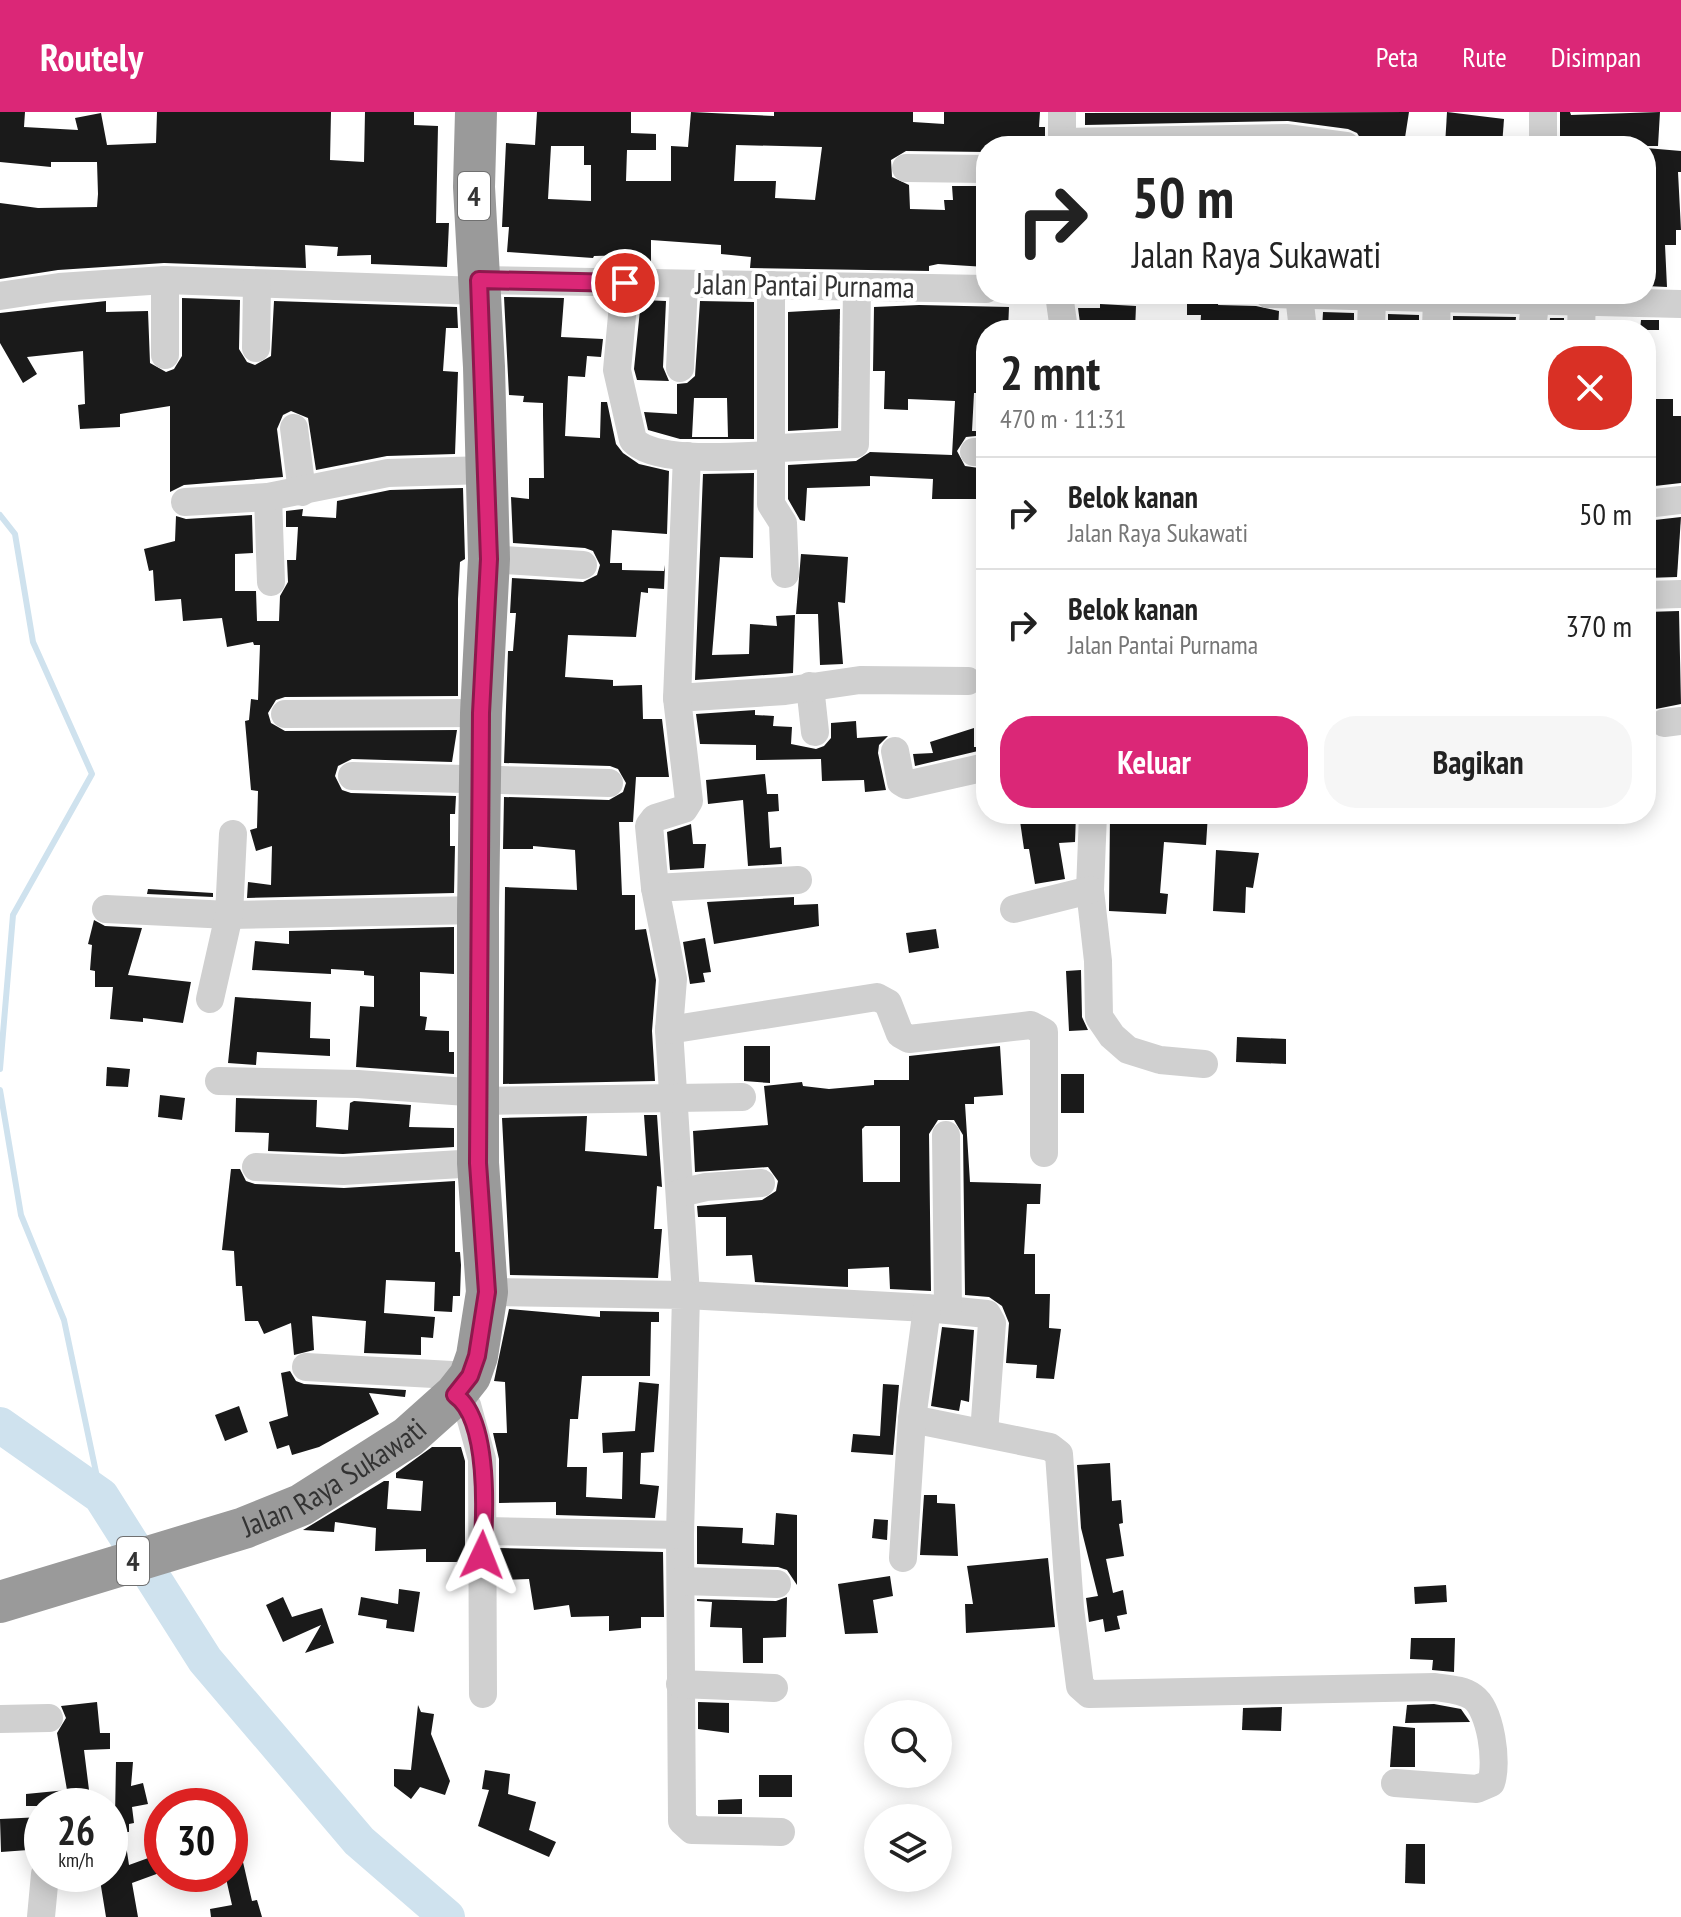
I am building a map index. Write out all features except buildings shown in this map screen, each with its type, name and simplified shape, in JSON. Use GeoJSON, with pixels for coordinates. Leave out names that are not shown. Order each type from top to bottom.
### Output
{"type":"FeatureCollection","features":[{"type":"Feature","properties":{"kind":"highway","name":"4"},"geometry":{"type":"LineString","coordinates":[[463,1385],[482,1336],[487,1292],[478,1163],[478,910],[481,713],[489,559],[474,187],[476,112]]}},
{"type":"Feature","properties":{"kind":"highway","name":"Jalan Raya Sukawati"},"geometry":{"type":"LineString","coordinates":[[11,1599],[244,1528],[301,1505],[353,1475],[408,1437],[463,1385]]}},
{"type":"Feature","properties":{"kind":"street"},"geometry":{"type":"LineString","coordinates":[[1062,112],[1062,136]]}},
{"type":"Feature","properties":{"kind":"street"},"geometry":{"type":"LineString","coordinates":[[1543,112],[1543,136]]}},
{"type":"Feature","properties":{"kind":"street"},"geometry":{"type":"LineString","coordinates":[[906,168],[976,169]]}},
{"type":"Feature","properties":{"kind":"street","name":"Jalan Pantai Purnama"},"geometry":{"type":"LineString","coordinates":[[0,296],[28,295],[59,287],[165,280],[257,284],[479,286],[625,283],[976,289]]}},
{"type":"Feature","properties":{"kind":"street"},"geometry":{"type":"LineString","coordinates":[[165,280],[165,355]]}},
{"type":"Feature","properties":{"kind":"street"},"geometry":{"type":"LineString","coordinates":[[625,283],[617,370],[633,440],[647,450],[687,456],[770,455],[780,448],[855,444],[857,287]]}},
{"type":"Feature","properties":{"kind":"street"},"geometry":{"type":"LineString","coordinates":[[256,348],[257,284]]}},
{"type":"Feature","properties":{"kind":"street"},"geometry":{"type":"LineString","coordinates":[[680,368],[684,284]]}},
{"type":"Feature","properties":{"kind":"street"},"geometry":{"type":"LineString","coordinates":[[771,285],[772,509],[783,523],[785,574]]}},
{"type":"Feature","properties":{"kind":"street"},"geometry":{"type":"LineString","coordinates":[[1656,300],[1681,304]]}},
{"type":"Feature","properties":{"kind":"street"},"geometry":{"type":"LineString","coordinates":[[294,428],[302,492]]}},
{"type":"Feature","properties":{"kind":"street"},"geometry":{"type":"LineString","coordinates":[[687,456],[677,698],[689,801],[684,809],[655,818],[649,826],[655,888],[673,979],[669,1030],[686,1295],[680,1535],[684,1826],[692,1830],[781,1832]]}},
{"type":"Feature","properties":{"kind":"street"},"geometry":{"type":"LineString","coordinates":[[185,502],[268,497],[388,473],[485,470]]}},
{"type":"Feature","properties":{"kind":"street"},"geometry":{"type":"LineString","coordinates":[[268,497],[271,582]]}},
{"type":"Feature","properties":{"kind":"street"},"geometry":{"type":"LineString","coordinates":[[1656,503],[1681,500]]}},
{"type":"Feature","properties":{"kind":"street"},"geometry":{"type":"LineString","coordinates":[[489,559],[583,565]]}},
{"type":"Feature","properties":{"kind":"street"},"geometry":{"type":"LineString","coordinates":[[1656,595],[1681,594]]}},
{"type":"Feature","properties":{"kind":"street"},"geometry":{"type":"LineString","coordinates":[[677,698],[785,691],[860,680],[968,681]]}},
{"type":"Feature","properties":{"kind":"street"},"geometry":{"type":"LineString","coordinates":[[810,686],[815,732]]}},
{"type":"Feature","properties":{"kind":"street"},"geometry":{"type":"LineString","coordinates":[[285,714],[481,713]]}},
{"type":"Feature","properties":{"kind":"street"},"geometry":{"type":"LineString","coordinates":[[895,751],[903,784],[976,769]]}},
{"type":"Feature","properties":{"kind":"street"},"geometry":{"type":"LineString","coordinates":[[352,776],[609,783]]}},
{"type":"Feature","properties":{"kind":"street"},"geometry":{"type":"LineString","coordinates":[[1093,824],[1090,890],[1098,961],[1099,1017],[1112,1036],[1128,1050],[1160,1060],[1204,1064]]}},
{"type":"Feature","properties":{"kind":"street"},"geometry":{"type":"LineString","coordinates":[[210,999],[238,914],[233,834]]}},
{"type":"Feature","properties":{"kind":"street"},"geometry":{"type":"LineString","coordinates":[[655,888],[798,880]]}},
{"type":"Feature","properties":{"kind":"street"},"geometry":{"type":"LineString","coordinates":[[1014,909],[1090,890]]}},
{"type":"Feature","properties":{"kind":"street"},"geometry":{"type":"LineString","coordinates":[[106,909],[238,914],[478,910]]}},
{"type":"Feature","properties":{"kind":"street"},"geometry":{"type":"LineString","coordinates":[[669,1030],[877,997],[888,1003],[900,1034],[909,1039],[1031,1025],[1044,1032],[1044,1153]]}},
{"type":"Feature","properties":{"kind":"street"},"geometry":{"type":"LineString","coordinates":[[219,1081],[358,1084],[479,1097],[673,1100],[742,1097]]}},
{"type":"Feature","properties":{"kind":"street"},"geometry":{"type":"LineString","coordinates":[[903,1558],[912,1419],[938,1308],[946,1135]]}},
{"type":"Feature","properties":{"kind":"street"},"geometry":{"type":"LineString","coordinates":[[256,1167],[343,1171],[478,1163]]}},
{"type":"Feature","properties":{"kind":"street"},"geometry":{"type":"LineString","coordinates":[[680,1193],[706,1187],[761,1183]]}},
{"type":"Feature","properties":{"kind":"street"},"geometry":{"type":"LineString","coordinates":[[487,1292],[686,1295],[984,1313],[992,1323],[984,1433]]}},
{"type":"Feature","properties":{"kind":"street"},"geometry":{"type":"LineString","coordinates":[[306,1367],[463,1385],[482,1459],[483,1694]]}},
{"type":"Feature","properties":{"kind":"street"},"geometry":{"type":"LineString","coordinates":[[912,1419],[1050,1447],[1059,1454],[1070,1608],[1084,1691],[1102,1696],[1435,1687],[1463,1692],[1476,1699],[1486,1721],[1494,1768],[1491,1783],[1477,1789],[1395,1783]]}},
{"type":"Feature","properties":{"kind":"street"},"geometry":{"type":"LineString","coordinates":[[484,1531],[680,1535]]}},
{"type":"Feature","properties":{"kind":"street"},"geometry":{"type":"LineString","coordinates":[[681,1581],[777,1584]]}},
{"type":"Feature","properties":{"kind":"street"},"geometry":{"type":"LineString","coordinates":[[680,1684],[774,1688]]}},
{"type":"Feature","properties":{"kind":"street"},"geometry":{"type":"LineString","coordinates":[[0,1719],[49,1718]]}},
{"type":"Feature","properties":{"kind":"street"},"geometry":{"type":"LineString","coordinates":[[41,1917],[43,1892]]}},
{"type":"Feature","properties":{"kind":"waterway"},"geometry":{"type":"LineString","coordinates":[[0,515],[15,534],[33,642],[92,774],[13,915],[0,1069]]}},
{"type":"Feature","properties":{"kind":"waterway"},"geometry":{"type":"LineString","coordinates":[[0,1090],[21,1215],[64,1320],[101,1496]]}},
{"type":"Feature","properties":{"kind":"waterway"},"geometry":{"type":"LineString","coordinates":[[0,1425],[101,1496],[205,1660],[359,1841],[447,1917]]}},
{"type":"Feature","properties":{"kind":"route"},"geometry":{"type":"LineString","coordinates":[[482,1555],[482,1459],[467,1405],[455,1395],[470,1376],[477,1356],[487,1292],[478,1163],[481,713],[489,559],[479,280],[625,283]]}}]}
